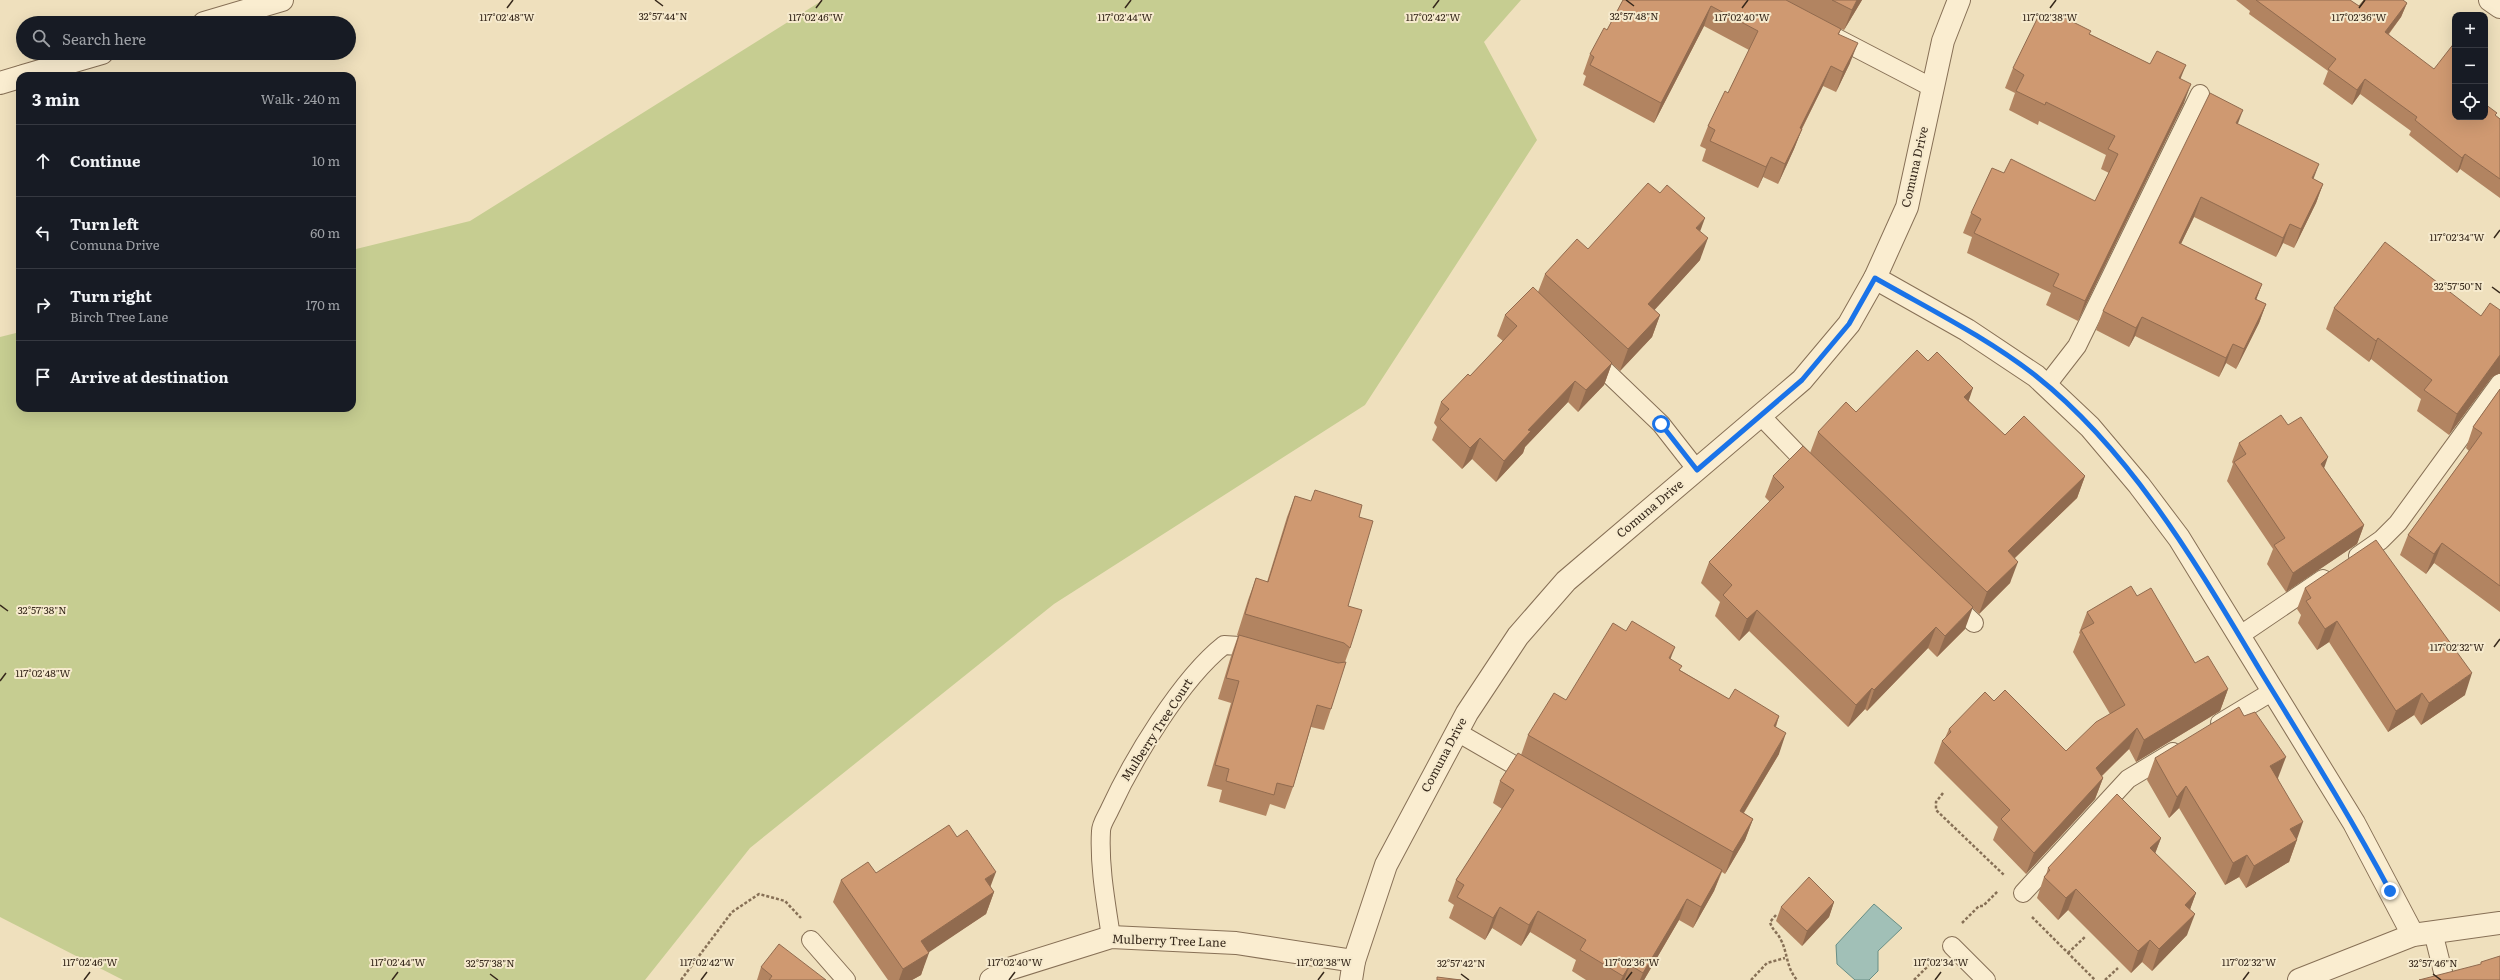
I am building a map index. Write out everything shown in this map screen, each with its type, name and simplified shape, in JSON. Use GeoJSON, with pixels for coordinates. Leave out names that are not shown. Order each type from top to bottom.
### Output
{"type":"FeatureCollection","features":[{"type":"Feature","properties":{"kind":"street"},"geometry":{"type":"LineString","coordinates":[[228,16],[282,0]]}},
{"type":"Feature","properties":{"kind":"street","name":"Comuna Drive"},"geometry":{"type":"LineString","coordinates":[[1352,971],[1386,865],[1456,732],[1518,636],[1566,581],[1802,380],[1849,324],[1875,278],[1907,207],[1943,41],[1959,0]]}},
{"type":"Feature","properties":{"kind":"street"},"geometry":{"type":"LineString","coordinates":[[2490,0],[2500,7]]}},
{"type":"Feature","properties":{"kind":"street"},"geometry":{"type":"LineString","coordinates":[[37,72],[78,60]]}},
{"type":"Feature","properties":{"kind":"street"},"geometry":{"type":"LineString","coordinates":[[0,83],[16,78]]}},
{"type":"Feature","properties":{"kind":"street"},"geometry":{"type":"LineString","coordinates":[[1875,278],[1967,330],[2036,376],[2090,427],[2143,490],[2179,538],[2423,933]]}},
{"type":"Feature","properties":{"kind":"street"},"geometry":{"type":"LineString","coordinates":[[2299,980],[2423,933],[2500,923]]}},
{"type":"Feature","properties":{"kind":"street","name":"Mulberry Tree Lane"},"geometry":{"type":"LineString","coordinates":[[991,980],[1009,969],[1112,937],[1236,943],[1352,971]]}},
{"type":"Feature","properties":{"kind":"lane"},"geometry":{"type":"LineString","coordinates":[[1820,30],[1933,88]]}},
{"type":"Feature","properties":{"kind":"lane"},"geometry":{"type":"LineString","coordinates":[[2046,386],[2077,346],[2200,94]]}},
{"type":"Feature","properties":{"kind":"lane"},"geometry":{"type":"LineString","coordinates":[[1580,347],[1661,424],[1697,470]]}},
{"type":"Feature","properties":{"kind":"lane"},"geometry":{"type":"LineString","coordinates":[[2239,636],[2381,540],[2398,523],[2500,383]]}},
{"type":"Feature","properties":{"kind":"lane"},"geometry":{"type":"LineString","coordinates":[[1760,415],[1825,481]]}},
{"type":"Feature","properties":{"kind":"lane"},"geometry":{"type":"LineString","coordinates":[[1940,590],[1974,623]]}},
{"type":"Feature","properties":{"kind":"lane","name":"Mulberry Tree Court"},"geometry":{"type":"LineString","coordinates":[[1112,937],[1104,889],[1101,830],[1121,786],[1175,698],[1207,658],[1224,645],[1239,646],[1275,657]]}},
{"type":"Feature","properties":{"kind":"lane"},"geometry":{"type":"LineString","coordinates":[[2207,731],[2273,692]]}},
{"type":"Feature","properties":{"kind":"lane"},"geometry":{"type":"LineString","coordinates":[[1456,732],[1546,784]]}},
{"type":"Feature","properties":{"kind":"lane"},"geometry":{"type":"LineString","coordinates":[[2023,893],[2128,779],[2188,743]]}},
{"type":"Feature","properties":{"kind":"lane"},"geometry":{"type":"LineString","coordinates":[[2423,933],[2445,980]]}},
{"type":"Feature","properties":{"kind":"lane"},"geometry":{"type":"LineString","coordinates":[[811,940],[846,980]]}},
{"type":"Feature","properties":{"kind":"lane"},"geometry":{"type":"LineString","coordinates":[[1952,946],[1986,980]]}},
{"type":"Feature","properties":{"kind":"path"},"geometry":{"type":"LineString","coordinates":[[1943,793],[1936,802],[1936,810],[2009,880]]}},
{"type":"Feature","properties":{"kind":"path"},"geometry":{"type":"LineString","coordinates":[[2023,893],[2032,917],[2095,980]]}},
{"type":"Feature","properties":{"kind":"path"},"geometry":{"type":"LineString","coordinates":[[681,980],[732,912],[759,894],[785,901],[805,923],[811,940]]}},
{"type":"Feature","properties":{"kind":"path"},"geometry":{"type":"LineString","coordinates":[[1776,915],[1770,922],[1771,928],[1780,937],[1788,968],[1797,980]]}},
{"type":"Feature","properties":{"kind":"path"},"geometry":{"type":"LineString","coordinates":[[2068,953],[2086,936]]}},
{"type":"Feature","properties":{"kind":"path"},"geometry":{"type":"LineString","coordinates":[[1751,980],[1767,963],[1785,958]]}},
{"type":"Feature","properties":{"kind":"path"},"geometry":{"type":"LineString","coordinates":[[2105,980],[2118,968]]}},
{"type":"Feature","properties":{"kind":"green space"},"geometry":{"type":"Polygon","coordinates":[[[823,0],[1521,0],[1484,42],[1537,140],[1365,405],[1054,604],[750,848],[645,980],[123,980],[0,917],[0,337],[16,333],[16,412],[356,412],[356,249],[470,221],[823,0]]]}},
{"type":"Feature","properties":{"kind":"water"},"geometry":{"type":"Polygon","coordinates":[[[1874,904],[1902,928],[1878,951],[1878,971],[1869,980],[1855,980],[1837,964],[1836,945],[1874,904]]]}},
{"type":"Feature","properties":{"kind":"building"},"geometry":{"type":"Polygon","coordinates":[[[1623,0],[1786,0],[1841,29],[1838,34],[1858,43],[1843,72],[1831,66],[1800,128],[1802,129],[1785,164],[1771,157],[1766,167],[1710,141],[1715,130],[1708,126],[1725,91],[1728,93],[1758,31],[1711,6],[1661,103],[1590,65],[1594,57],[1590,54],[1604,28],[1607,30],[1623,0]]]}},
{"type":"Feature","properties":{"kind":"building"},"geometry":{"type":"Polygon","coordinates":[[[1832,0],[1857,0],[1852,10],[1832,0]]]}},
{"type":"Feature","properties":{"kind":"building"},"geometry":{"type":"Polygon","coordinates":[[[2256,0],[2350,0],[2359,6],[2364,0],[2403,0],[2407,3],[2385,32],[2434,69],[2452,46],[2452,120],[2488,120],[2488,106],[2497,113],[2495,115],[2500,119],[2500,179],[2465,154],[2462,158],[2415,120],[2417,117],[2365,79],[2357,90],[2328,69],[2336,59],[2256,0]]]}},
{"type":"Feature","properties":{"kind":"building"},"geometry":{"type":"Polygon","coordinates":[[[2040,13],[2052,19],[2055,13],[2091,31],[2089,34],[2150,64],[2157,51],[2186,65],[2179,78],[2191,84],[2085,301],[2053,286],[2059,274],[1974,233],[1981,219],[1971,213],[1992,168],[2004,173],[2011,159],[2095,201],[2118,154],[2108,149],[2115,136],[2046,102],[2045,105],[2016,91],[2024,75],[2013,68],[2040,13]]]}},
{"type":"Feature","properties":{"kind":"building"},"geometry":{"type":"Polygon","coordinates":[[[2210,93],[2243,110],[2236,123],[2319,164],[2312,178],[2323,184],[2301,229],[2290,224],[2283,238],[2201,197],[2179,243],[2262,284],[2255,299],[2266,304],[2244,349],[2233,344],[2226,358],[2142,317],[2136,328],[2103,311],[2210,93]]]}},
{"type":"Feature","properties":{"kind":"building"},"geometry":{"type":"Polygon","coordinates":[[[1648,183],[1660,193],[1667,185],[1705,218],[1696,228],[1708,238],[1648,304],[1660,315],[1628,349],[1545,274],[1577,239],[1588,249],[1648,183]]]}},
{"type":"Feature","properties":{"kind":"building"},"geometry":{"type":"Polygon","coordinates":[[[2385,242],[2481,316],[2490,303],[2500,310],[2500,355],[2457,414],[2424,390],[2432,380],[2378,338],[2376,341],[2334,308],[2385,242]]]}},
{"type":"Feature","properties":{"kind":"building"},"geometry":{"type":"Polygon","coordinates":[[[1533,287],[1612,363],[1586,390],[1575,381],[1528,430],[1531,431],[1504,461],[1480,438],[1470,448],[1440,419],[1449,409],[1441,402],[1468,374],[1470,376],[1517,326],[1505,315],[1533,287]]]}},
{"type":"Feature","properties":{"kind":"building"},"geometry":{"type":"Polygon","coordinates":[[[1917,350],[1928,361],[1937,352],[1973,388],[1964,397],[2005,435],[2024,416],[2085,476],[2008,551],[2018,562],[1987,592],[1818,432],[1846,402],[1856,412],[1917,350]]]}},
{"type":"Feature","properties":{"kind":"building"},"geometry":{"type":"Polygon","coordinates":[[[2500,389],[2500,586],[2442,543],[2434,554],[2408,535],[2482,433],[2473,427],[2500,389]]]}},
{"type":"Feature","properties":{"kind":"building"},"geometry":{"type":"Polygon","coordinates":[[[2281,415],[2288,425],[2301,417],[2328,457],[2321,464],[2364,525],[2293,573],[2274,545],[2285,538],[2234,462],[2246,454],[2239,443],[2281,415]]]}},
{"type":"Feature","properties":{"kind":"building"},"geometry":{"type":"Polygon","coordinates":[[[1803,446],[1973,607],[1945,636],[1936,627],[1874,690],[1872,688],[1856,705],[1757,610],[1747,619],[1723,595],[1732,585],[1709,562],[1784,487],[1773,476],[1803,446]]]}},
{"type":"Feature","properties":{"kind":"building"},"geometry":{"type":"Polygon","coordinates":[[[1315,490],[1362,505],[1359,517],[1373,521],[1348,606],[1362,610],[1350,648],[1344,643],[1245,614],[1256,578],[1268,582],[1295,496],[1311,501],[1315,490]]]}},
{"type":"Feature","properties":{"kind":"building"},"geometry":{"type":"Polygon","coordinates":[[[2376,540],[2472,673],[2429,703],[2422,693],[2396,711],[2337,621],[2325,629],[2306,601],[2311,598],[2305,588],[2376,540]]]}},
{"type":"Feature","properties":{"kind":"building"},"geometry":{"type":"Polygon","coordinates":[[[2131,586],[2137,596],[2151,588],[2195,663],[2208,656],[2228,689],[2144,740],[2137,728],[2096,768],[2103,778],[2034,853],[2001,819],[2010,810],[1942,741],[1951,732],[1949,729],[1985,692],[1994,701],[2005,690],[2066,751],[2096,722],[2125,705],[2081,630],[2094,623],[2087,612],[2131,586]]]}},
{"type":"Feature","properties":{"kind":"building"},"geometry":{"type":"Polygon","coordinates":[[[1632,621],[1675,647],[1669,658],[1682,666],[1679,670],[1729,699],[1735,689],[1779,716],[1774,726],[1786,733],[1740,811],[1753,819],[1733,852],[1528,735],[1554,693],[1566,700],[1613,623],[1626,631],[1632,621]]]}},
{"type":"Feature","properties":{"kind":"building"},"geometry":{"type":"Polygon","coordinates":[[[1239,635],[1338,663],[1346,662],[1331,709],[1317,705],[1293,787],[1277,783],[1274,795],[1226,781],[1229,769],[1215,765],[1239,681],[1226,678],[1239,635]]]}},
{"type":"Feature","properties":{"kind":"building"},"geometry":{"type":"Polygon","coordinates":[[[2239,707],[2244,716],[2255,712],[2286,757],[2270,766],[2303,822],[2290,829],[2297,840],[2254,866],[2247,855],[2233,863],[2186,786],[2177,797],[2155,758],[2239,707]]]}},
{"type":"Feature","properties":{"kind":"building"},"geometry":{"type":"Polygon","coordinates":[[[1518,753],[1722,870],[1701,907],[1687,899],[1643,973],[1630,965],[1623,976],[1580,950],[1586,940],[1538,911],[1529,925],[1500,907],[1493,918],[1457,897],[1464,885],[1456,880],[1514,790],[1500,781],[1518,753]]]}},
{"type":"Feature","properties":{"kind":"building"},"geometry":{"type":"Polygon","coordinates":[[[2117,794],[2161,838],[2150,848],[2196,893],[2185,905],[2195,914],[2159,949],[2150,940],[2138,951],[2076,889],[2066,898],[2044,877],[2050,870],[2048,868],[2117,794]]]}},
{"type":"Feature","properties":{"kind":"building"},"geometry":{"type":"Polygon","coordinates":[[[949,825],[957,837],[967,830],[996,872],[985,879],[994,892],[921,941],[929,953],[903,969],[841,880],[868,862],[876,873],[949,825]]]}},
{"type":"Feature","properties":{"kind":"building"},"geometry":{"type":"Polygon","coordinates":[[[1809,877],[1834,902],[1807,931],[1781,907],[1809,877]]]}},
{"type":"Feature","properties":{"kind":"building"},"geometry":{"type":"Polygon","coordinates":[[[779,944],[826,980],[769,980],[772,976],[761,967],[779,944]]]}},
{"type":"Feature","properties":{"kind":"building"},"geometry":{"type":"Polygon","coordinates":[[[2500,956],[2500,980],[2419,980],[2481,964],[2481,962],[2500,956]]]}},
{"type":"Feature","properties":{"kind":"building"},"geometry":{"type":"Polygon","coordinates":[[[1437,977],[1461,980],[1437,980],[1437,977]]]}},
{"type":"Feature","properties":{"kind":"route"},"geometry":{"type":"LineString","coordinates":[[1661,424],[1697,470],[1802,380],[1849,324],[1875,278],[1967,330],[2036,376],[2090,427],[2139,485],[2179,538],[2354,823],[2390,891]]}}]}
